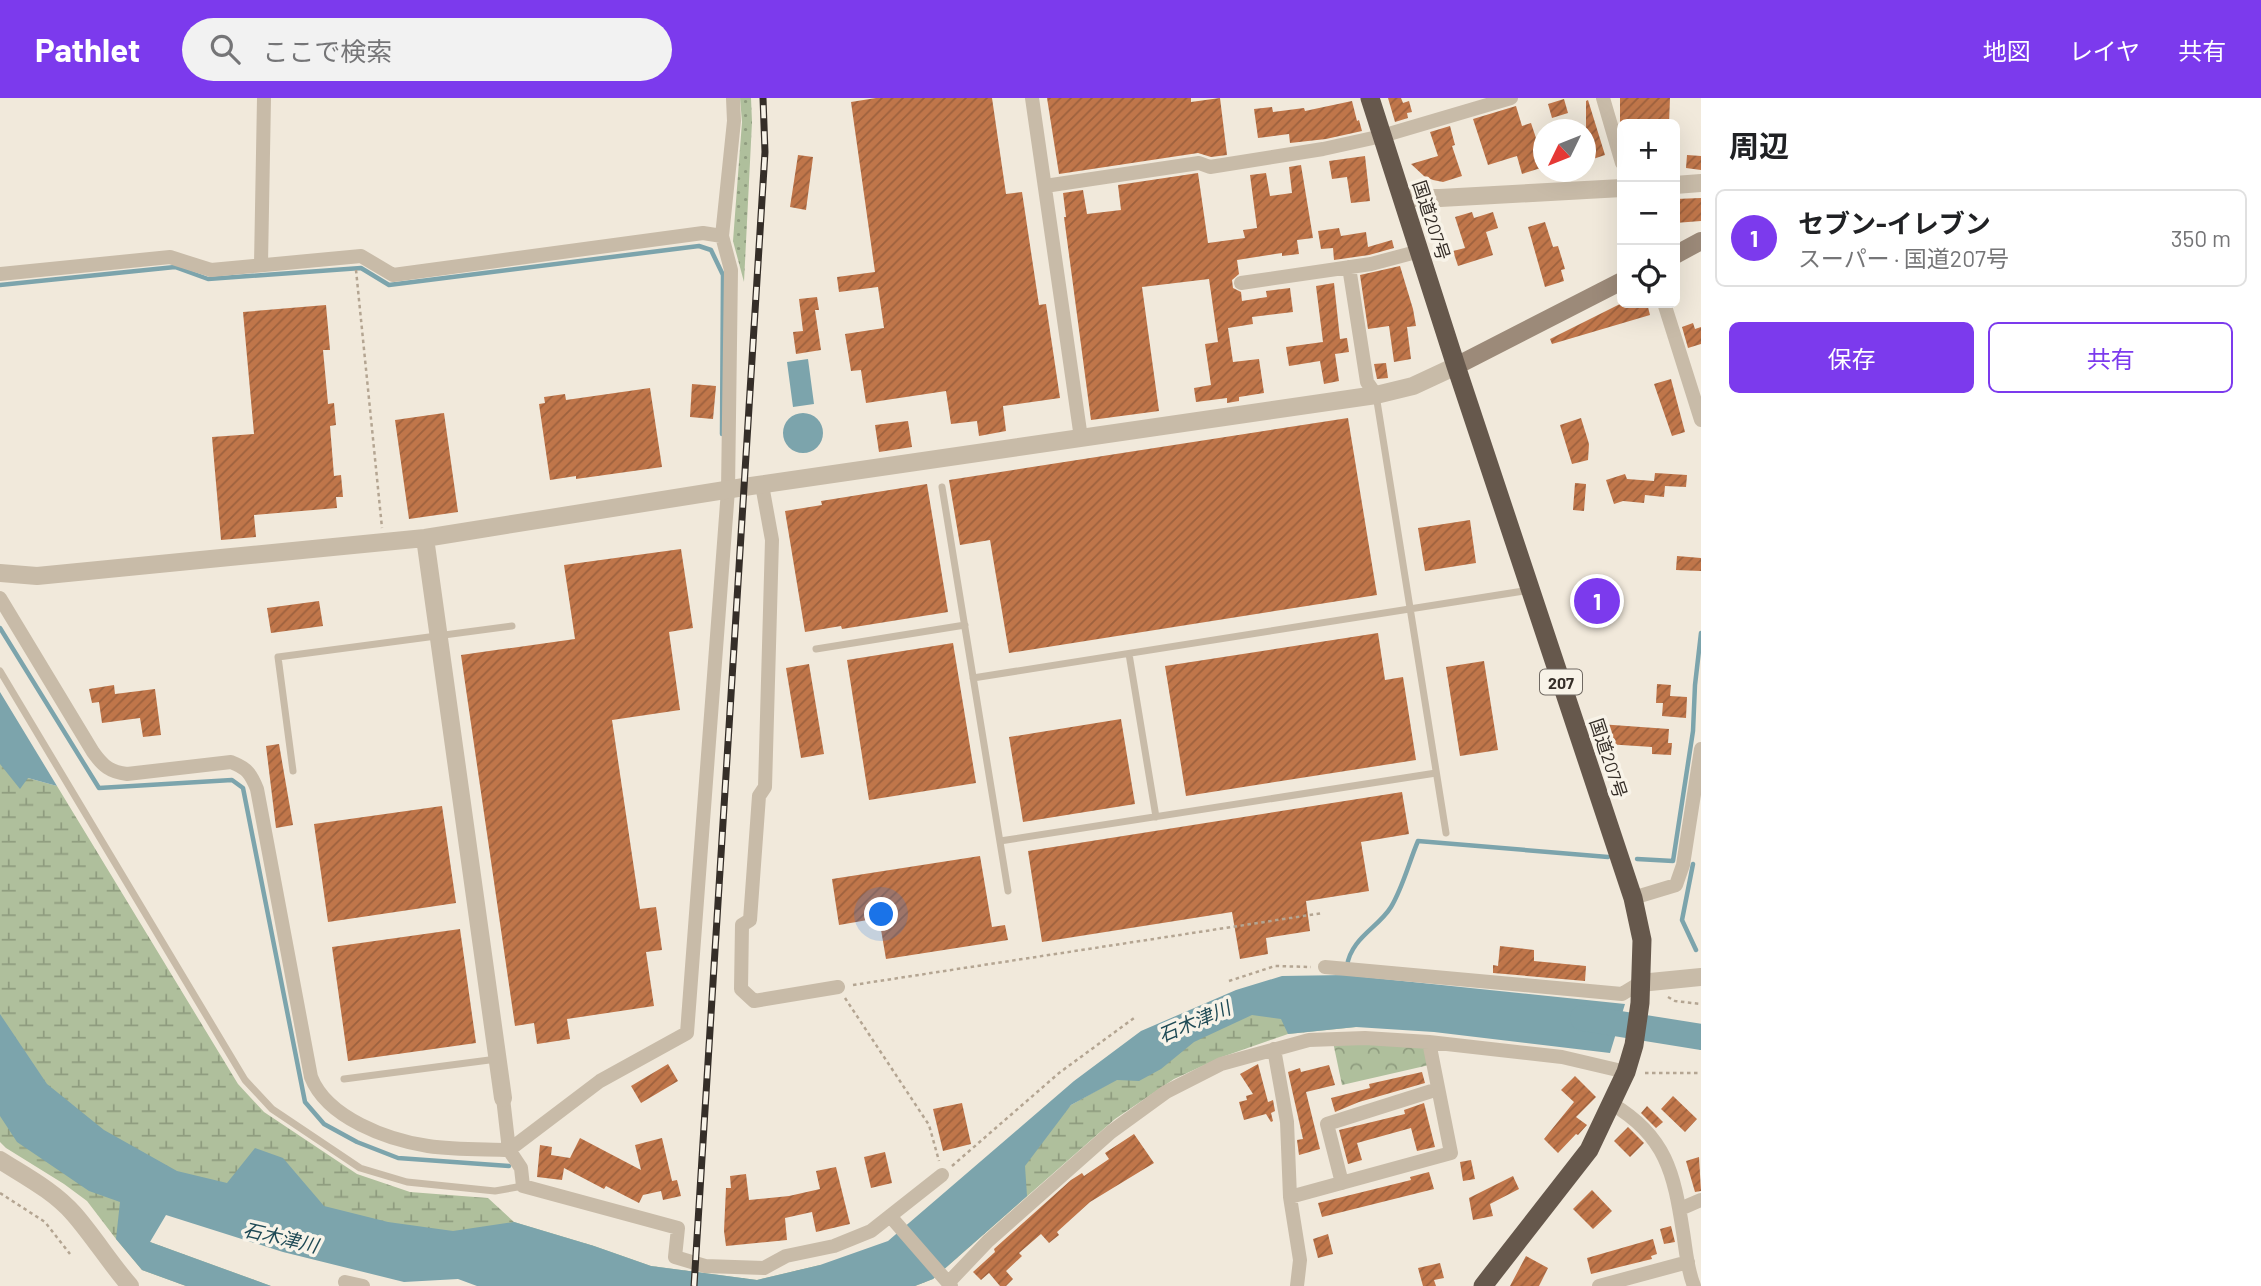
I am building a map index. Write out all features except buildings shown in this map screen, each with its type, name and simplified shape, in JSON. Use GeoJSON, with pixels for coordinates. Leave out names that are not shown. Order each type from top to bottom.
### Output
{"type":"FeatureCollection","features":[{"type":"Feature","properties":{"kind":"highway","name":"国道207号"},"geometry":{"type":"LineString","coordinates":[[1370,98],[1633,898],[1642,940],[1640,1003],[1628,1067],[1612,1104],[1589,1150],[1483,1286]]}},
{"type":"Feature","properties":{"kind":"main road"},"geometry":{"type":"LineString","coordinates":[[1680,252],[1701,241]]}},
{"type":"Feature","properties":{"kind":"main road"},"geometry":{"type":"LineString","coordinates":[[1456,366],[1617,284]]}},
{"type":"Feature","properties":{"kind":"street"},"geometry":{"type":"LineString","coordinates":[[261,264],[264,98]]}},
{"type":"Feature","properties":{"kind":"street"},"geometry":{"type":"LineString","coordinates":[[0,598],[103,766],[113,772],[127,774],[231,762],[244,766],[250,773],[257,789],[311,1077],[316,1089],[336,1110],[374,1131],[427,1146],[509,1150],[600,1081],[687,1033],[728,490],[731,270],[722,236],[734,121],[733,98]]}},
{"type":"Feature","properties":{"kind":"street"},"geometry":{"type":"LineString","coordinates":[[1032,98],[1081,438]]}},
{"type":"Feature","properties":{"kind":"street"},"geometry":{"type":"LineString","coordinates":[[1045,186],[1199,163],[1210,167],[1323,149],[1382,136],[1511,98]]}},
{"type":"Feature","properties":{"kind":"street"},"geometry":{"type":"LineString","coordinates":[[1604,98],[1617,145]]}},
{"type":"Feature","properties":{"kind":"street"},"geometry":{"type":"LineString","coordinates":[[1680,185],[1701,183]]}},
{"type":"Feature","properties":{"kind":"street"},"geometry":{"type":"LineString","coordinates":[[1403,198],[1617,188]]}},
{"type":"Feature","properties":{"kind":"street"},"geometry":{"type":"LineString","coordinates":[[0,274],[170,257],[211,270],[361,256],[393,275],[703,233],[722,236]]}},
{"type":"Feature","properties":{"kind":"street"},"geometry":{"type":"LineString","coordinates":[[1241,283],[1349,267],[1420,251]]}},
{"type":"Feature","properties":{"kind":"street"},"geometry":{"type":"LineString","coordinates":[[1349,267],[1367,382],[1376,395]]}},
{"type":"Feature","properties":{"kind":"street"},"geometry":{"type":"LineString","coordinates":[[1666,308],[1701,420]]}},
{"type":"Feature","properties":{"kind":"street"},"geometry":{"type":"LineString","coordinates":[[0,573],[37,576],[425,538],[728,490],[1376,395],[1413,386],[1456,366]]}},
{"type":"Feature","properties":{"kind":"street"},"geometry":{"type":"LineString","coordinates":[[762,485],[772,540],[765,787],[759,796],[750,920],[742,926],[741,989],[754,1001],[838,987]]}},
{"type":"Feature","properties":{"kind":"street"},"geometry":{"type":"LineString","coordinates":[[425,538],[509,1150],[521,1168],[523,1186],[678,1228],[675,1257],[705,1266],[764,1268],[786,1256],[834,1246],[895,1221],[942,1175]]}},
{"type":"Feature","properties":{"kind":"street"},"geometry":{"type":"LineString","coordinates":[[1633,898],[1675,885],[1683,865],[1701,749]]}},
{"type":"Feature","properties":{"kind":"street"},"geometry":{"type":"LineString","coordinates":[[1325,967],[1622,994],[1640,983],[1701,977]]}},
{"type":"Feature","properties":{"kind":"street"},"geometry":{"type":"LineString","coordinates":[[895,1221],[948,1282],[988,1241],[1111,1132],[1155,1100],[1221,1064],[1309,1040],[1365,1038],[1429,1042],[1628,1067]]}},
{"type":"Feature","properties":{"kind":"street"},"geometry":{"type":"LineString","coordinates":[[1290,1197],[1451,1153],[1429,1042]]}},
{"type":"Feature","properties":{"kind":"street"},"geometry":{"type":"LineString","coordinates":[[1274,1049],[1287,1122],[1290,1197],[1300,1260],[1297,1286]]}},
{"type":"Feature","properties":{"kind":"street"},"geometry":{"type":"LineString","coordinates":[[1342,1183],[1327,1124],[1438,1089]]}},
{"type":"Feature","properties":{"kind":"street"},"geometry":{"type":"LineString","coordinates":[[1612,1104],[1633,1116],[1652,1135],[1664,1156],[1679,1209],[1689,1284]]}},
{"type":"Feature","properties":{"kind":"street"},"geometry":{"type":"LineString","coordinates":[[0,1160],[48,1191],[73,1213],[113,1267],[131,1286]]}},
{"type":"Feature","properties":{"kind":"street"},"geometry":{"type":"LineString","coordinates":[[1679,1209],[1701,1200]]}},
{"type":"Feature","properties":{"kind":"street"},"geometry":{"type":"LineString","coordinates":[[1598,1286],[1688,1262]]}},
{"type":"Feature","properties":{"kind":"street"},"geometry":{"type":"LineString","coordinates":[[345,1282],[363,1286]]}},
{"type":"Feature","properties":{"kind":"lane"},"geometry":{"type":"LineString","coordinates":[[1376,395],[1446,833]]}},
{"type":"Feature","properties":{"kind":"lane"},"geometry":{"type":"LineString","coordinates":[[942,487],[1008,891]]}},
{"type":"Feature","properties":{"kind":"lane"},"geometry":{"type":"LineString","coordinates":[[973,678],[1530,590]]}},
{"type":"Feature","properties":{"kind":"lane"},"geometry":{"type":"LineString","coordinates":[[816,649],[965,625]]}},
{"type":"Feature","properties":{"kind":"lane"},"geometry":{"type":"LineString","coordinates":[[293,771],[278,657],[512,626]]}},
{"type":"Feature","properties":{"kind":"lane"},"geometry":{"type":"LineString","coordinates":[[1129,654],[1156,817]]}},
{"type":"Feature","properties":{"kind":"lane"},"geometry":{"type":"LineString","coordinates":[[0,671],[245,1080],[272,1109],[360,1168],[419,1184],[495,1191],[523,1186]]}},
{"type":"Feature","properties":{"kind":"lane"},"geometry":{"type":"LineString","coordinates":[[1000,841],[1436,773]]}},
{"type":"Feature","properties":{"kind":"lane"},"geometry":{"type":"LineString","coordinates":[[344,1079],[497,1059]]}},
{"type":"Feature","properties":{"kind":"path"},"geometry":{"type":"LineString","coordinates":[[356,272],[383,542]]}},
{"type":"Feature","properties":{"kind":"path"},"geometry":{"type":"LineString","coordinates":[[1134,1018],[1059,1073],[942,1175],[929,1125],[838,987],[1323,913]]}},
{"type":"Feature","properties":{"kind":"path"},"geometry":{"type":"LineString","coordinates":[[1229,981],[1275,966],[1325,967]]}},
{"type":"Feature","properties":{"kind":"path"},"geometry":{"type":"LineString","coordinates":[[1628,1067],[1701,1073]]}},
{"type":"Feature","properties":{"kind":"path"},"geometry":{"type":"LineString","coordinates":[[0,1193],[46,1222],[70,1254]]}},
{"type":"Feature","properties":{"kind":"green space"},"geometry":{"type":"Polygon","coordinates":[[[740,98],[751,98],[752,122],[744,282],[733,241],[742,122],[740,98]]]}},
{"type":"Feature","properties":{"kind":"green space"},"geometry":{"type":"Polygon","coordinates":[[[0,730],[28,778],[57,786],[238,1084],[264,1112],[357,1174],[410,1192],[488,1198],[514,1222],[651,1266],[757,1280],[820,1265],[835,1283],[650,1286],[461,1246],[130,1165],[0,1047],[0,730]]]}},
{"type":"Feature","properties":{"kind":"green space"},"geometry":{"type":"Polygon","coordinates":[[[1239,1010],[1356,1027],[1288,1034],[1222,1057],[1174,1079],[1115,1119],[933,1279],[915,1286],[878,1286],[1071,1105],[1239,1010]]]}},
{"type":"Feature","properties":{"kind":"green space"},"geometry":{"type":"Polygon","coordinates":[[[1333,1042],[1437,1048],[1438,1063],[1342,1085],[1333,1042]]]}},
{"type":"Feature","properties":{"kind":"green space"},"geometry":{"type":"Polygon","coordinates":[[[0,1087],[111,1189],[150,1242],[271,1286],[186,1286],[142,1270],[87,1201],[0,1142],[0,1087]]]}},
{"type":"Feature","properties":{"kind":"water"},"geometry":{"type":"Polygon","coordinates":[[[808,359],[814,404],[793,407],[787,362],[808,359]]]}},
{"type":"Feature","properties":{"kind":"water"},"geometry":{"type":"Polygon","coordinates":[[[803,413],[817,419],[823,433],[817,447],[803,453],[789,447],[783,433],[789,419],[803,413]]]}},
{"type":"Feature","properties":{"kind":"water"},"geometry":{"type":"Polygon","coordinates":[[[0,692],[57,786],[28,778],[20,789],[0,764],[0,692]]]}},
{"type":"Feature","properties":{"kind":"water"},"geometry":{"type":"Polygon","coordinates":[[[1345,975],[1625,1004],[1610,1053],[1434,1032],[1356,1027],[1288,1034],[1281,1019],[1252,1015],[1194,1042],[1161,1069],[1139,1081],[1117,1080],[1071,1105],[1025,1166],[1027,1196],[933,1279],[915,1286],[477,1286],[458,1279],[404,1282],[283,1252],[166,1215],[150,1242],[271,1286],[186,1286],[142,1270],[116,1239],[120,1202],[89,1191],[17,1142],[0,1116],[0,1014],[47,1084],[104,1130],[177,1171],[227,1183],[255,1148],[283,1158],[324,1206],[388,1222],[453,1231],[514,1222],[651,1266],[757,1280],[820,1265],[888,1241],[1074,1081],[1141,1031],[1236,990],[1282,976],[1345,975]]]}},
{"type":"Feature","properties":{"kind":"waterway"},"geometry":{"type":"LineString","coordinates":[[0,285],[175,267],[208,279],[361,268],[389,285],[699,246],[711,250],[723,275],[722,434]]}},
{"type":"Feature","properties":{"kind":"waterway"},"geometry":{"type":"LineString","coordinates":[[0,628],[99,788],[232,780],[243,788],[305,1102],[324,1124],[357,1142],[398,1158],[509,1166]]}},
{"type":"Feature","properties":{"kind":"waterway"},"geometry":{"type":"LineString","coordinates":[[1637,859],[1673,861],[1693,731],[1701,633]]}},
{"type":"Feature","properties":{"kind":"waterway"},"geometry":{"type":"LineString","coordinates":[[1347,966],[1359,941],[1391,907],[1418,841],[1608,857]]}},
{"type":"Feature","properties":{"kind":"waterway"},"geometry":{"type":"LineString","coordinates":[[1693,864],[1682,920],[1696,950]]}},
{"type":"Feature","properties":{"kind":"waterway","name":"石木津川"},"geometry":{"type":"LineString","coordinates":[[1583,1018],[1701,1037]]}},
{"type":"Feature","properties":{"kind":"railway"},"geometry":{"type":"LineString","coordinates":[[694,1286],[765,152],[763,98]]}},
{"type":"Feature","properties":{"kind":"place","name":"セブン-イレブン"},"geometry":{"type":"Point","coordinates":[1597,601]}}]}
